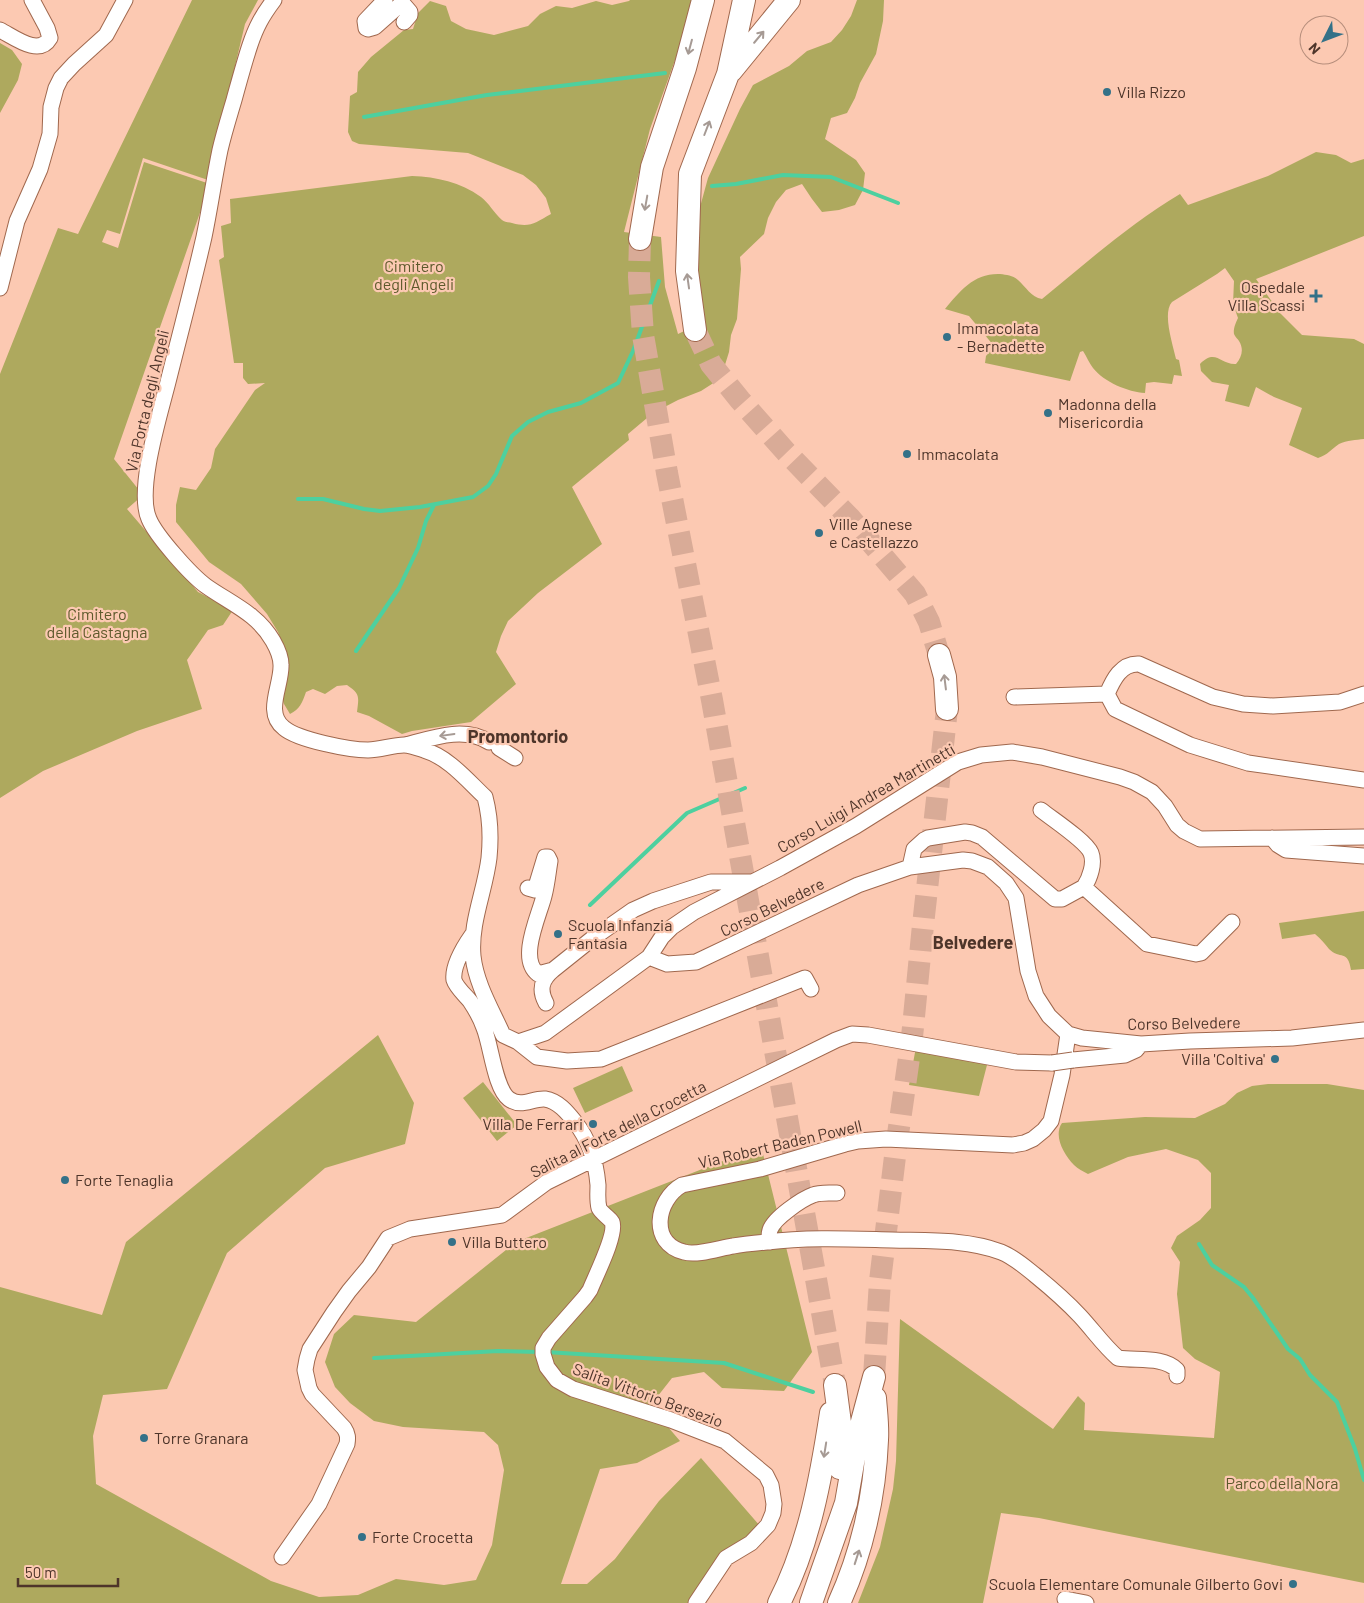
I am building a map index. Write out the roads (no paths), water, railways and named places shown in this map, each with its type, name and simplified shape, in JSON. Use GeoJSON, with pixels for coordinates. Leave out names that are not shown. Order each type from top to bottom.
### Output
{"type":"FeatureCollection","features":[{"type":"Feature","properties":{"kind":"highway"},"geometry":{"type":"LineString","coordinates":[[640,239],[652,167],[685,68],[703,0]]}},
{"type":"Feature","properties":{"kind":"highway"},"geometry":{"type":"LineString","coordinates":[[695,330],[687,268],[690,174],[728,74],[744,0]]}},
{"type":"Feature","properties":{"kind":"highway"},"geometry":{"type":"LineString","coordinates":[[728,74],[788,0]]}},
{"type":"Feature","properties":{"kind":"highway"},"geometry":{"type":"LineString","coordinates":[[939,655],[944,677],[947,709]]}},
{"type":"Feature","properties":{"kind":"highway"},"geometry":{"type":"LineString","coordinates":[[811,1603],[846,1503],[857,1440],[874,1377],[877,1439],[870,1501],[862,1542],[848,1584],[839,1603]]}},
{"type":"Feature","properties":{"kind":"highway"},"geometry":{"type":"LineString","coordinates":[[778,1603],[787,1587],[810,1522],[823,1465],[835,1385],[843,1446],[835,1502],[820,1547],[802,1590],[794,1603]]}},
{"type":"Feature","properties":{"kind":"street"},"geometry":{"type":"LineString","coordinates":[[0,30],[32,46],[40,46],[46,43],[50,35],[32,0]]}},
{"type":"Feature","properties":{"kind":"street"},"geometry":{"type":"LineString","coordinates":[[0,288],[17,221],[40,169],[50,134],[51,107],[56,88],[74,64],[106,35],[125,0]]}},
{"type":"Feature","properties":{"kind":"street","name":"Via Porta degli Angeli"},"geometry":{"type":"LineString","coordinates":[[274,0],[261,16],[250,45],[220,148],[204,236],[147,472],[148,518],[170,548],[197,579],[253,616],[270,636],[279,653],[281,664],[281,679],[274,711],[278,722],[283,728],[310,740],[365,750],[405,745],[432,738],[463,734],[484,738],[515,758]]}},
{"type":"Feature","properties":{"kind":"street"},"geometry":{"type":"LineString","coordinates":[[385,0],[365,21],[366,28],[375,27],[401,4],[410,12],[410,15],[404,22]]}},
{"type":"Feature","properties":{"kind":"street"},"geometry":{"type":"LineString","coordinates":[[1107,694],[1113,680],[1121,670],[1133,664],[1139,664],[1213,697],[1243,704],[1273,706],[1340,702],[1364,694]]}},
{"type":"Feature","properties":{"kind":"street"},"geometry":{"type":"LineString","coordinates":[[1014,697],[1107,694]]}},
{"type":"Feature","properties":{"kind":"street"},"geometry":{"type":"LineString","coordinates":[[1107,694],[1115,709],[1190,745],[1248,763],[1364,780]]}},
{"type":"Feature","properties":{"kind":"street","name":"Via Porta degli Angeli"},"geometry":{"type":"LineString","coordinates":[[405,745],[432,753],[443,759],[485,797],[490,834],[489,859],[472,935]]}},
{"type":"Feature","properties":{"kind":"street","name":"Corso Luigi Andrea Martinetti"},"geometry":{"type":"LineString","coordinates":[[518,1042],[545,1032],[649,957],[672,927],[694,912],[754,882],[856,826],[958,762],[981,755],[1012,752],[1042,757],[1134,782],[1152,792],[1177,825],[1200,839],[1364,837]]}},
{"type":"Feature","properties":{"kind":"street"},"geometry":{"type":"LineString","coordinates":[[910,867],[914,849],[928,838],[965,832],[972,833],[982,837],[1055,899],[1062,899],[1084,887],[1090,876],[1092,855],[1081,841],[1041,810]]}},
{"type":"Feature","properties":{"kind":"street"},"geometry":{"type":"LineString","coordinates":[[1272,838],[1278,846],[1286,850],[1364,856]]}},
{"type":"Feature","properties":{"kind":"street"},"geometry":{"type":"LineString","coordinates":[[528,888],[535,890],[545,857],[548,856],[550,861],[544,897],[533,928],[529,963],[533,971],[538,974],[554,970]]}},
{"type":"Feature","properties":{"kind":"street","name":"Corso Belvedere"},"geometry":{"type":"LineString","coordinates":[[649,957],[667,964],[696,962],[858,885],[910,867],[963,860],[988,867],[1006,883],[1016,898],[1028,971],[1036,996],[1049,1016],[1068,1034],[1082,1038],[1141,1044],[1200,1040],[1292,1038],[1364,1030]]}},
{"type":"Feature","properties":{"kind":"street","name":"Corso Luigi Andrea Martinetti"},"geometry":{"type":"LineString","coordinates":[[546,1003],[541,993],[548,975],[593,938],[633,910],[653,901],[711,882],[754,882]]}},
{"type":"Feature","properties":{"kind":"street"},"geometry":{"type":"LineString","coordinates":[[1084,887],[1147,944],[1196,954],[1201,953],[1232,922]]}},
{"type":"Feature","properties":{"kind":"street"},"geometry":{"type":"LineString","coordinates":[[472,935],[473,957],[478,979],[503,1035],[518,1042],[538,1057],[568,1061],[601,1059],[805,978],[811,989]]}},
{"type":"Feature","properties":{"kind":"street","name":"Salita Vittorio Bersezio"},"geometry":{"type":"LineString","coordinates":[[472,935],[465,945],[454,979],[485,1029],[502,1090],[507,1098],[515,1103],[523,1104],[544,1099],[556,1103],[563,1108],[582,1131],[595,1160],[599,1208],[612,1224],[613,1233],[590,1290],[545,1343],[543,1354],[547,1367],[557,1380],[573,1389],[671,1420],[724,1441],[766,1476],[773,1493],[773,1513],[768,1525],[751,1543],[726,1558],[696,1603]]}},
{"type":"Feature","properties":{"kind":"street","name":"Salita al Forte della Crocetta"},"geometry":{"type":"LineString","coordinates":[[282,1557],[319,1504],[348,1438],[344,1428],[312,1394],[305,1370],[306,1359],[310,1349],[334,1312],[369,1267],[388,1238],[410,1230],[502,1215],[547,1182],[595,1160],[739,1087],[852,1034],[893,1039],[1016,1062],[1052,1063],[1125,1055],[1136,1050],[1141,1044]]}},
{"type":"Feature","properties":{"kind":"street","name":"Via Robert Baden Powell"},"geometry":{"type":"LineString","coordinates":[[1068,1034],[1053,1116],[1044,1130],[1029,1141],[1013,1145],[886,1140],[858,1141],[767,1167],[686,1183],[672,1192],[662,1207],[661,1224],[663,1235],[670,1244],[685,1253],[801,1239],[946,1241],[974,1244],[1002,1252],[1016,1260],[1060,1295],[1118,1358],[1166,1362],[1177,1370],[1178,1376]]}},
{"type":"Feature","properties":{"kind":"street"},"geometry":{"type":"LineString","coordinates":[[770,1242],[770,1232],[776,1221],[793,1208],[814,1194],[837,1193]]}},
{"type":"Feature","properties":{"kind":"street"},"geometry":{"type":"LineString","coordinates":[[1065,1599],[1086,1603]]}},
{"type":"Feature","properties":{"kind":"waterway"},"geometry":{"type":"LineString","coordinates":[[364,117],[487,95],[665,73]]}},
{"type":"Feature","properties":{"kind":"waterway"},"geometry":{"type":"LineString","coordinates":[[712,186],[736,184],[783,175],[831,177],[898,203]]}},
{"type":"Feature","properties":{"kind":"waterway"},"geometry":{"type":"LineString","coordinates":[[298,499],[323,499],[380,511],[420,507],[473,497],[488,486],[496,474],[512,436],[528,422],[548,412],[581,403],[618,383],[633,351],[659,281]]}},
{"type":"Feature","properties":{"kind":"waterway"},"geometry":{"type":"LineString","coordinates":[[356,651],[399,588],[418,548],[426,521],[434,505]]}},
{"type":"Feature","properties":{"kind":"waterway"},"geometry":{"type":"LineString","coordinates":[[590,905],[687,813],[745,788]]}},
{"type":"Feature","properties":{"kind":"waterway"},"geometry":{"type":"LineString","coordinates":[[1199,1244],[1212,1265],[1244,1287],[1288,1349],[1300,1359],[1310,1375],[1337,1402],[1355,1449],[1364,1480]]}},
{"type":"Feature","properties":{"kind":"waterway"},"geometry":{"type":"LineString","coordinates":[[374,1358],[498,1351],[539,1352]]}},
{"type":"Feature","properties":{"kind":"waterway"},"geometry":{"type":"LineString","coordinates":[[546,1352],[724,1363],[813,1392]]}},
{"type":"Feature","properties":{"kind":"tunnel"},"geometry":{"type":"LineString","coordinates":[[640,239],[639,277],[643,335],[667,473],[712,700],[835,1385]]}},
{"type":"Feature","properties":{"kind":"tunnel"},"geometry":{"type":"LineString","coordinates":[[695,330],[711,364],[740,400],[786,452],[850,518],[915,594],[929,622],[939,655]]}},
{"type":"Feature","properties":{"kind":"tunnel"},"geometry":{"type":"LineString","coordinates":[[874,1377],[880,1281],[912,1037],[947,709]]}},
{"type":"Feature","properties":{"kind":"place","name":"Villa Rizzo"},"geometry":{"type":"Point","coordinates":[1107,92]}},
{"type":"Feature","properties":{"kind":"place","name":"Ospedale Villa Scassi"},"geometry":{"type":"Point","coordinates":[1316,296]}},
{"type":"Feature","properties":{"kind":"place","name":"Immacolata - Bernadette"},"geometry":{"type":"Point","coordinates":[947,337]}},
{"type":"Feature","properties":{"kind":"place","name":"Madonna della Misericordia"},"geometry":{"type":"Point","coordinates":[1048,413]}},
{"type":"Feature","properties":{"kind":"place","name":"Immacolata"},"geometry":{"type":"Point","coordinates":[907,454]}},
{"type":"Feature","properties":{"kind":"place","name":"Ville Agnese e Castellazzo"},"geometry":{"type":"Point","coordinates":[819,533]}},
{"type":"Feature","properties":{"kind":"place","name":"Scuola Infanzia Fantasia"},"geometry":{"type":"Point","coordinates":[558,934]}},
{"type":"Feature","properties":{"kind":"place","name":"Villa 'Coltiva'"},"geometry":{"type":"Point","coordinates":[1275,1059]}},
{"type":"Feature","properties":{"kind":"place","name":"Villa De Ferrari"},"geometry":{"type":"Point","coordinates":[593,1124]}},
{"type":"Feature","properties":{"kind":"place","name":"Forte Tenaglia"},"geometry":{"type":"Point","coordinates":[65,1180]}},
{"type":"Feature","properties":{"kind":"place","name":"Villa Buttero"},"geometry":{"type":"Point","coordinates":[452,1242]}},
{"type":"Feature","properties":{"kind":"place","name":"Torre Granara"},"geometry":{"type":"Point","coordinates":[144,1438]}},
{"type":"Feature","properties":{"kind":"place","name":"Forte Crocetta"},"geometry":{"type":"Point","coordinates":[362,1537]}},
{"type":"Feature","properties":{"kind":"place","name":"Scuola Elementare Comunale Gilberto Govi"},"geometry":{"type":"Point","coordinates":[1293,1584]}},
{"type":"Feature","properties":{"kind":"district","name":"Promontorio"},"geometry":{"type":"Point","coordinates":[518,737]}},
{"type":"Feature","properties":{"kind":"district","name":"Belvedere"},"geometry":{"type":"Point","coordinates":[973,943]}},
{"type":"Feature","properties":{"kind":"park label","name":"Cimitero degli Angeli"},"geometry":{"type":"Point","coordinates":[414,275]}},
{"type":"Feature","properties":{"kind":"park label","name":"Cimitero della Castagna"},"geometry":{"type":"Point","coordinates":[97,623]}},
{"type":"Feature","properties":{"kind":"park label","name":"Parco della Nora"},"geometry":{"type":"Point","coordinates":[1282,1483]}}]}
